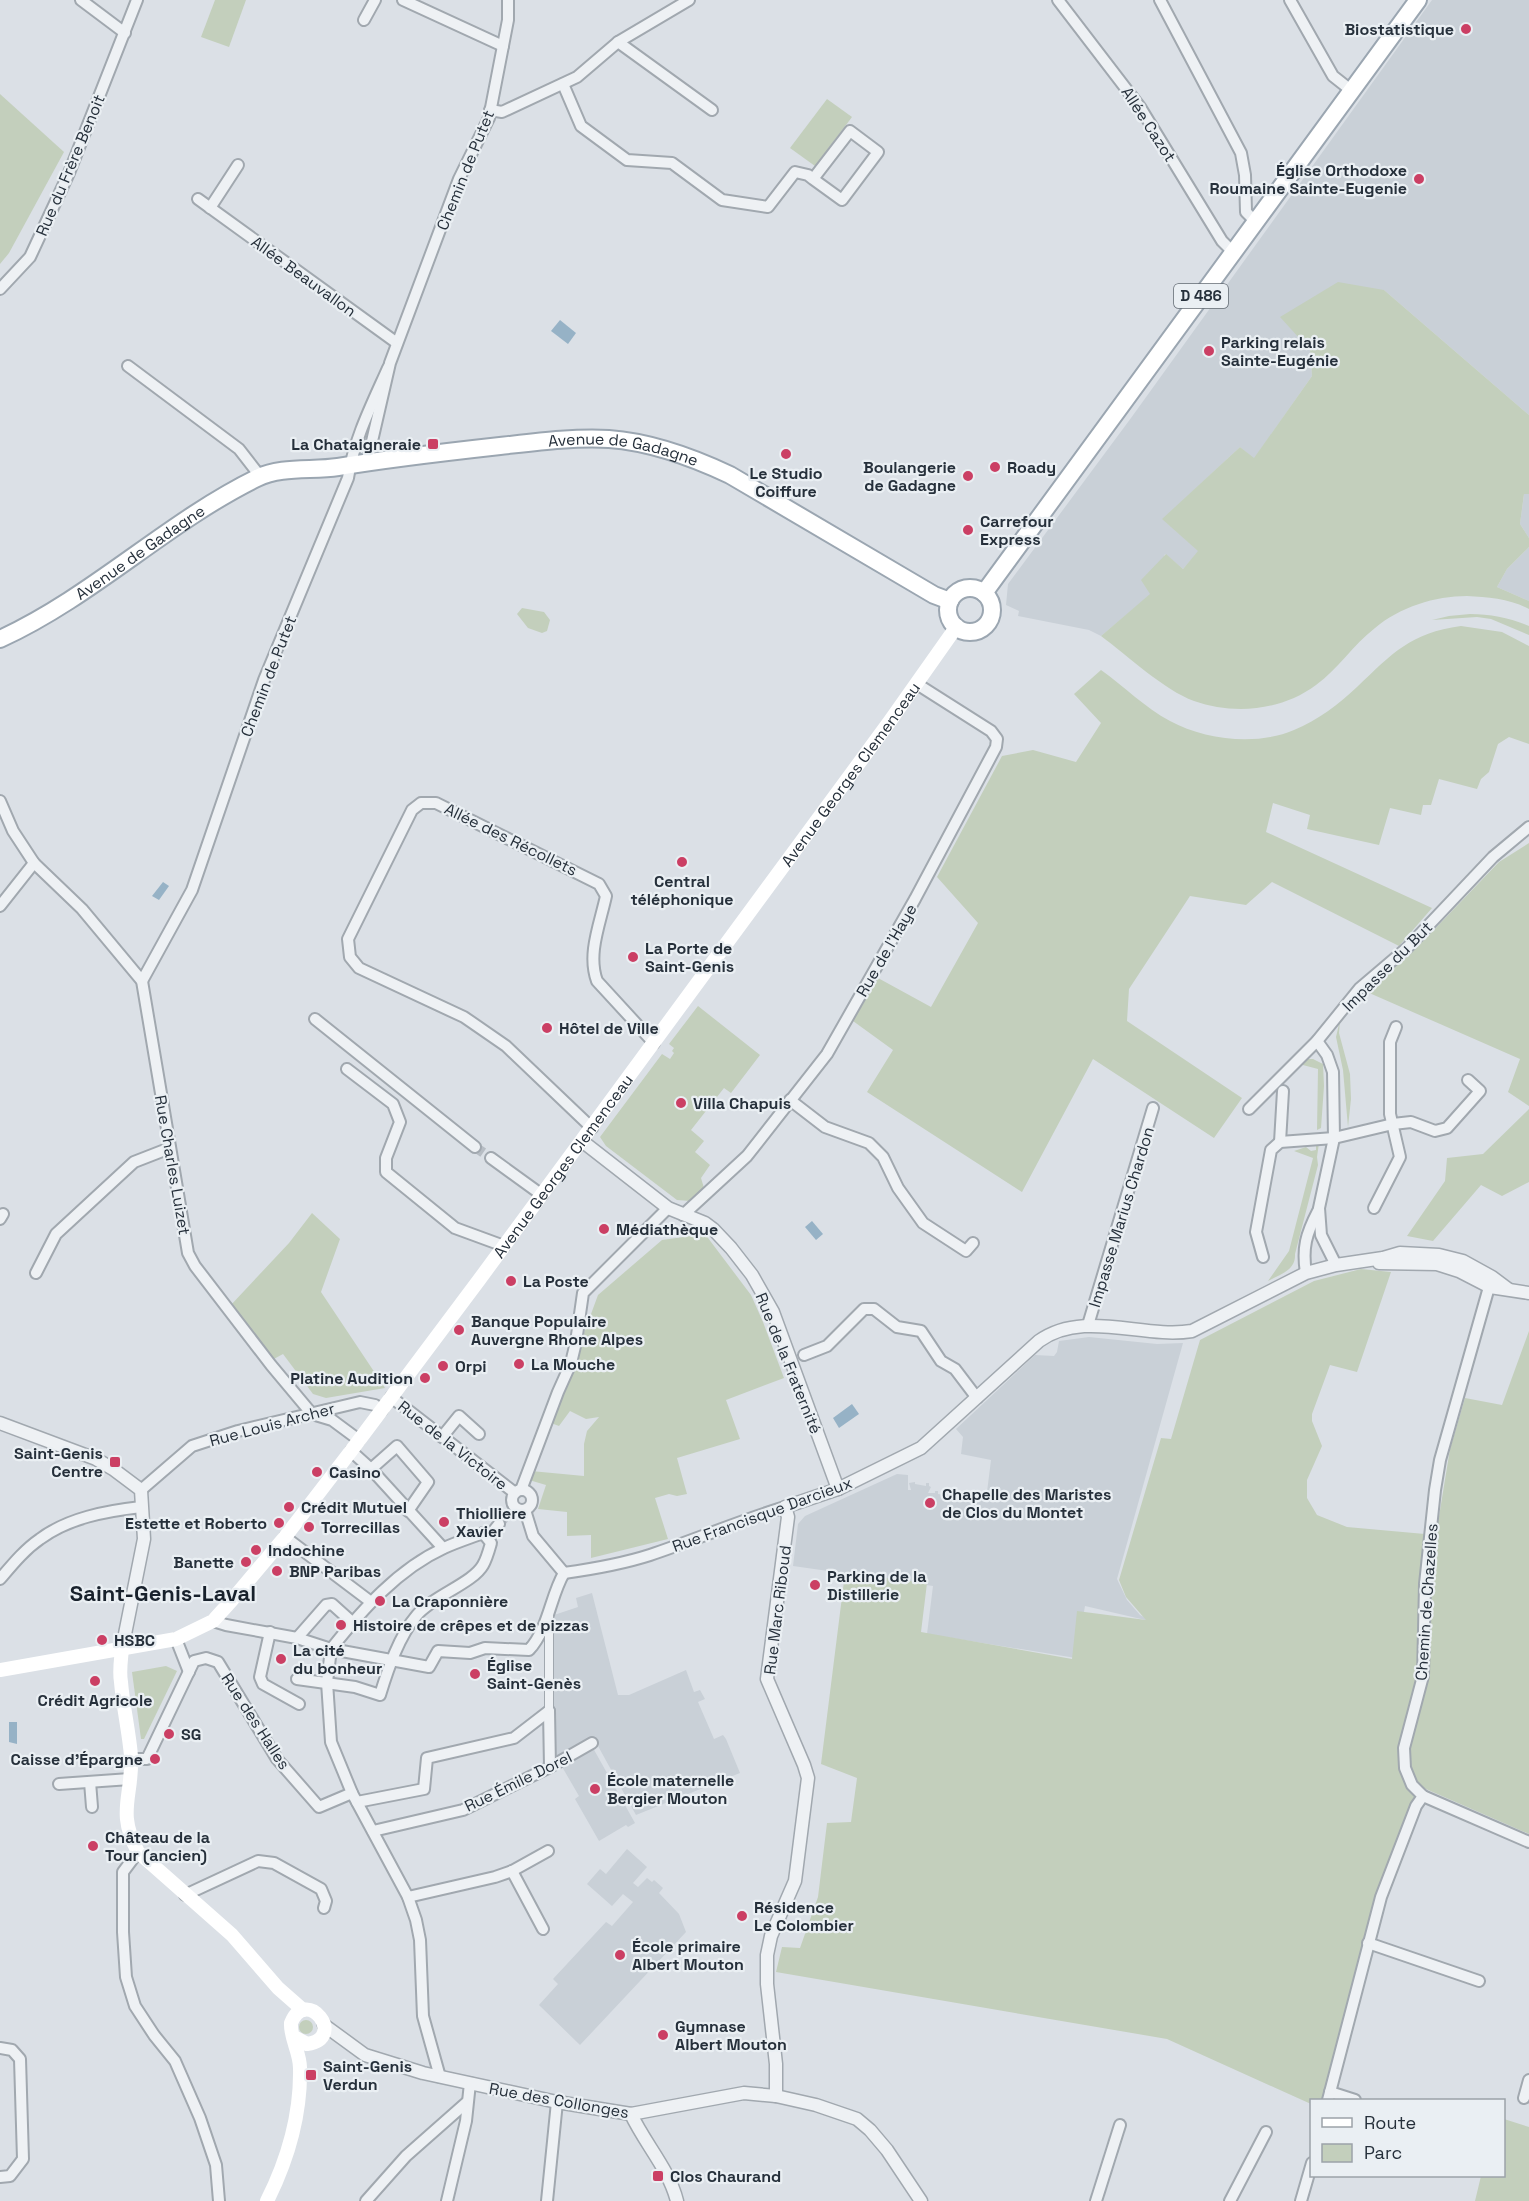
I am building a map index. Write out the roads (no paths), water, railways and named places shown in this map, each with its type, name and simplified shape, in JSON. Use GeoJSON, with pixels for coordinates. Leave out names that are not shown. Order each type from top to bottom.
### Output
{"type":"FeatureCollection","features":[{"type":"Feature","properties":{"kind":"main road","name":"D 486"},"geometry":{"type":"LineString","coordinates":[[984,593],[1418,0]]}},
{"type":"Feature","properties":{"kind":"main road","name":"Avenue de Gadagne"},"geometry":{"type":"LineString","coordinates":[[0,639],[35,622],[219,499],[260,476],[286,471],[554,440],[609,439],[654,447],[696,459],[730,475],[934,595],[950,601]]}},
{"type":"Feature","properties":{"kind":"main road"},"geometry":{"type":"LineString","coordinates":[[972,588],[984,593],[992,609],[988,622],[973,631],[957,627],[949,615],[950,601],[959,591],[965,589],[972,588]]}},
{"type":"Feature","properties":{"kind":"main road","name":"Avenue de Gadagne"},"geometry":{"type":"LineString","coordinates":[[0,628],[52,610]]}},
{"type":"Feature","properties":{"kind":"main road","name":"Avenue Georges Clemenceau"},"geometry":{"type":"LineString","coordinates":[[0,1670],[176,1639],[198,1630],[213,1620],[285,1537],[382,1410],[592,1128],[957,627]]}},
{"type":"Feature","properties":{"kind":"main road"},"geometry":{"type":"LineString","coordinates":[[122,1649],[120,1680],[129,1730],[131,1759],[125,1810],[129,1834],[138,1852],[232,1935],[298,2014]]}},
{"type":"Feature","properties":{"kind":"main road"},"geometry":{"type":"LineString","coordinates":[[298,2014],[315,2012],[324,2025],[322,2035],[315,2041],[300,2066]]}},
{"type":"Feature","properties":{"kind":"main road"},"geometry":{"type":"LineString","coordinates":[[267,2201],[281,2173],[294,2126],[300,2066],[290,2028],[298,2014]]}},
{"type":"Feature","properties":{"kind":"main road"},"geometry":{"type":"LineString","coordinates":[[294,2037],[302,2043],[315,2041]]}},
{"type":"Feature","properties":{"kind":"street"},"geometry":{"type":"LineString","coordinates":[[81,0],[125,33]]}},
{"type":"Feature","properties":{"kind":"street","name":"Rue du Frère Benoit"},"geometry":{"type":"LineString","coordinates":[[0,289],[30,256],[69,173],[137,0]]}},
{"type":"Feature","properties":{"kind":"street"},"geometry":{"type":"LineString","coordinates":[[364,20],[375,0]]}},
{"type":"Feature","properties":{"kind":"street"},"geometry":{"type":"LineString","coordinates":[[403,0],[503,46]]}},
{"type":"Feature","properties":{"kind":"street","name":"Chemin de Putet"},"geometry":{"type":"LineString","coordinates":[[359,464],[363,424],[398,343],[459,179],[489,118],[508,20],[508,0]]}},
{"type":"Feature","properties":{"kind":"street"},"geometry":{"type":"LineString","coordinates":[[490,110],[502,112],[563,84],[577,76],[618,42],[689,0]]}},
{"type":"Feature","properties":{"kind":"street","name":"Allée Cazot"},"geometry":{"type":"LineString","coordinates":[[1058,0],[1140,108],[1222,240],[1233,252]]}},
{"type":"Feature","properties":{"kind":"street"},"geometry":{"type":"LineString","coordinates":[[1161,0],[1241,153],[1245,175],[1246,212],[1256,222]]}},
{"type":"Feature","properties":{"kind":"street"},"geometry":{"type":"LineString","coordinates":[[1290,0],[1333,76],[1352,91]]}},
{"type":"Feature","properties":{"kind":"street"},"geometry":{"type":"LineString","coordinates":[[618,42],[712,110]]}},
{"type":"Feature","properties":{"kind":"street"},"geometry":{"type":"LineString","coordinates":[[563,84],[580,126],[627,160],[672,164],[722,200],[768,207],[795,172],[808,175],[813,179],[842,200],[878,152],[850,131],[813,179]]}},
{"type":"Feature","properties":{"kind":"street"},"geometry":{"type":"LineString","coordinates":[[210,208],[238,165]]}},
{"type":"Feature","properties":{"kind":"street","name":"Allée Beauvallon"},"geometry":{"type":"LineString","coordinates":[[198,199],[398,343]]}},
{"type":"Feature","properties":{"kind":"street"},"geometry":{"type":"LineString","coordinates":[[128,366],[239,449],[260,476]]}},
{"type":"Feature","properties":{"kind":"street","name":"Chemin de Putet"},"geometry":{"type":"LineString","coordinates":[[142,981],[192,890],[264,680],[348,478],[359,464],[382,402],[388,368]]}},
{"type":"Feature","properties":{"kind":"street","name":"Rue de l'Haye"},"geometry":{"type":"LineString","coordinates":[[683,1215],[747,1156],[827,1054],[915,899],[996,747],[997,739],[991,731],[917,684]]}},
{"type":"Feature","properties":{"kind":"street"},"geometry":{"type":"LineString","coordinates":[[0,801],[13,831],[34,863],[82,909],[142,981]]}},
{"type":"Feature","properties":{"kind":"street","name":"Allée des Récollets"},"geometry":{"type":"LineString","coordinates":[[592,1128],[506,1046],[464,1017],[359,968],[350,957],[348,939],[412,810],[421,803],[436,803],[599,884],[606,896],[594,945],[594,972],[597,981],[654,1043]]}},
{"type":"Feature","properties":{"kind":"street","name":"Impasse du But"},"geometry":{"type":"LineString","coordinates":[[1249,1109],[1317,1041],[1360,988],[1407,948],[1493,857],[1529,827]]}},
{"type":"Feature","properties":{"kind":"street"},"geometry":{"type":"LineString","coordinates":[[0,906],[34,863]]}},
{"type":"Feature","properties":{"kind":"street","name":"Rue Charles Luizet"},"geometry":{"type":"LineString","coordinates":[[142,981],[188,1253],[195,1266],[271,1365],[312,1414],[332,1420],[355,1445],[371,1469],[443,1548]]}},
{"type":"Feature","properties":{"kind":"street"},"geometry":{"type":"LineString","coordinates":[[315,1019],[475,1147]]}},
{"type":"Feature","properties":{"kind":"street"},"geometry":{"type":"LineString","coordinates":[[1374,1208],[1400,1157],[1390,1114],[1390,1042],[1396,1027]]}},
{"type":"Feature","properties":{"kind":"street"},"geometry":{"type":"LineString","coordinates":[[1306,1274],[1304,1249],[1309,1228],[1319,1208],[1334,1138],[1333,1072],[1327,1055],[1317,1041]]}},
{"type":"Feature","properties":{"kind":"street"},"geometry":{"type":"LineString","coordinates":[[347,1069],[393,1104],[400,1122],[386,1158],[386,1172],[455,1228],[504,1246]]}},
{"type":"Feature","properties":{"kind":"street"},"geometry":{"type":"LineString","coordinates":[[1263,1257],[1256,1232],[1267,1161],[1271,1150],[1281,1142],[1334,1138],[1393,1124],[1411,1122],[1436,1131],[1447,1128],[1480,1091],[1468,1080]]}},
{"type":"Feature","properties":{"kind":"street"},"geometry":{"type":"LineString","coordinates":[[1281,1142],[1283,1091]]}},
{"type":"Feature","properties":{"kind":"street"},"geometry":{"type":"LineString","coordinates":[[790,1100],[825,1127],[869,1143],[883,1157],[898,1188],[923,1223],[966,1251],[973,1243]]}},
{"type":"Feature","properties":{"kind":"street","name":"Impasse Marius Chardon"},"geometry":{"type":"LineString","coordinates":[[1088,1325],[1154,1108]]}},
{"type":"Feature","properties":{"kind":"street","name":"Rue de la Fraternité"},"geometry":{"type":"LineString","coordinates":[[582,1141],[668,1208],[705,1223],[731,1248],[763,1292],[773,1312],[838,1489]]}},
{"type":"Feature","properties":{"kind":"street"},"geometry":{"type":"LineString","coordinates":[[36,1273],[56,1234],[134,1162],[170,1148]]}},
{"type":"Feature","properties":{"kind":"street"},"geometry":{"type":"LineString","coordinates":[[491,1158],[542,1195]]}},
{"type":"Feature","properties":{"kind":"street"},"geometry":{"type":"LineString","coordinates":[[213,1620],[226,1625],[297,1638],[331,1649],[429,1667],[438,1651],[470,1653],[485,1648],[529,1650],[549,1615],[556,1587],[564,1573],[533,1536],[519,1508],[512,1501],[518,1492],[571,1364],[582,1293],[668,1208]]}},
{"type":"Feature","properties":{"kind":"street"},"geometry":{"type":"LineString","coordinates":[[1319,1208],[1321,1235],[1336,1265]]}},
{"type":"Feature","properties":{"kind":"street","name":"Rue Francisque Darcieux"},"geometry":{"type":"LineString","coordinates":[[564,1573],[603,1567],[647,1556],[753,1516],[838,1489],[921,1448],[1043,1338],[1070,1328],[1088,1325],[1174,1334],[1192,1331],[1306,1274],[1336,1265],[1363,1262],[1400,1253],[1419,1252],[1463,1262],[1491,1282],[1508,1289],[1529,1293]]}},
{"type":"Feature","properties":{"kind":"street","name":"Chemin de Chazelles"},"geometry":{"type":"LineString","coordinates":[[1423,1796],[1412,1785],[1405,1768],[1404,1748],[1423,1676],[1425,1584],[1435,1490],[1440,1460],[1491,1282]]}},
{"type":"Feature","properties":{"kind":"street"},"geometry":{"type":"LineString","coordinates":[[804,1355],[827,1346],[864,1309],[874,1309],[897,1327],[921,1331],[941,1361],[955,1369],[977,1398]]}},
{"type":"Feature","properties":{"kind":"street","name":"Rue de la Victoire"},"geometry":{"type":"LineString","coordinates":[[391,1397],[518,1492]]}},
{"type":"Feature","properties":{"kind":"street","name":"Rue Louis Archer"},"geometry":{"type":"LineString","coordinates":[[141,1490],[192,1446],[238,1431],[333,1407],[360,1402],[375,1405],[382,1410]]}},
{"type":"Feature","properties":{"kind":"street"},"geometry":{"type":"LineString","coordinates":[[442,1437],[459,1416],[479,1434]]}},
{"type":"Feature","properties":{"kind":"street"},"geometry":{"type":"LineString","coordinates":[[0,1423],[96,1459],[141,1490],[144,1539],[122,1649]]}},
{"type":"Feature","properties":{"kind":"street"},"geometry":{"type":"LineString","coordinates":[[371,1469],[398,1446],[428,1482],[408,1511]]}},
{"type":"Feature","properties":{"kind":"street"},"geometry":{"type":"LineString","coordinates":[[297,1679],[355,1687],[380,1695],[390,1661],[416,1616],[434,1599],[471,1577],[483,1566],[489,1541],[502,1520],[519,1508],[530,1507],[532,1498],[527,1491],[518,1492]]}},
{"type":"Feature","properties":{"kind":"street"},"geometry":{"type":"LineString","coordinates":[[0,1579],[21,1555],[40,1539],[66,1524],[106,1512],[141,1507]]}},
{"type":"Feature","properties":{"kind":"street","name":"Rue Marc Riboud"},"geometry":{"type":"LineString","coordinates":[[776,2096],[776,2064],[767,1984],[767,1955],[771,1936],[795,1881],[808,1778],[767,1679],[788,1517],[785,1507]]}},
{"type":"Feature","properties":{"kind":"street"},"geometry":{"type":"LineString","coordinates":[[440,2077],[423,2016],[418,1927],[408,1897],[355,1797],[331,1743],[327,1682],[331,1649],[371,1602],[413,1566],[443,1548],[483,1533],[489,1541]]}},
{"type":"Feature","properties":{"kind":"street"},"geometry":{"type":"LineString","coordinates":[[285,1537],[371,1602]]}},
{"type":"Feature","properties":{"kind":"street"},"geometry":{"type":"LineString","coordinates":[[297,1638],[326,1605],[332,1604],[352,1622]]}},
{"type":"Feature","properties":{"kind":"street"},"geometry":{"type":"LineString","coordinates":[[549,1615],[550,1767]]}},
{"type":"Feature","properties":{"kind":"street"},"geometry":{"type":"LineString","coordinates":[[270,1632],[260,1677],[262,1684],[299,1704]]}},
{"type":"Feature","properties":{"kind":"street"},"geometry":{"type":"LineString","coordinates":[[131,1759],[147,1759],[189,1672],[176,1639]]}},
{"type":"Feature","properties":{"kind":"street","name":"Rue des Halles"},"geometry":{"type":"LineString","coordinates":[[189,1672],[195,1661],[206,1658],[218,1662],[277,1759],[319,1808],[355,1797]]}},
{"type":"Feature","properties":{"kind":"street"},"geometry":{"type":"LineString","coordinates":[[355,1797],[424,1789],[426,1758],[514,1738],[549,1711]]}},
{"type":"Feature","properties":{"kind":"street","name":"Rue Émile Dorel"},"geometry":{"type":"LineString","coordinates":[[373,1831],[463,1810],[550,1767],[592,1743]]}},
{"type":"Feature","properties":{"kind":"street"},"geometry":{"type":"LineString","coordinates":[[58,1784],[130,1779]]}},
{"type":"Feature","properties":{"kind":"street"},"geometry":{"type":"LineString","coordinates":[[90,1782],[92,1807]]}},
{"type":"Feature","properties":{"kind":"street"},"geometry":{"type":"LineString","coordinates":[[1348,2099],[1329,2096],[1381,1897],[1416,1806],[1423,1796],[1529,1842]]}},
{"type":"Feature","properties":{"kind":"street"},"geometry":{"type":"LineString","coordinates":[[408,1897],[495,1877],[512,1871],[548,1851]]}},
{"type":"Feature","properties":{"kind":"street"},"geometry":{"type":"LineString","coordinates":[[138,1852],[123,1872],[126,1977],[135,2006],[154,2036],[175,2061],[200,2118],[216,2165],[219,2201]]}},
{"type":"Feature","properties":{"kind":"street"},"geometry":{"type":"LineString","coordinates":[[185,1895],[258,1861],[274,1863],[321,1889],[326,1901],[324,1908]]}},
{"type":"Feature","properties":{"kind":"street"},"geometry":{"type":"LineString","coordinates":[[512,1871],[543,1929]]}},
{"type":"Feature","properties":{"kind":"street"},"geometry":{"type":"LineString","coordinates":[[1368,1943],[1479,1981]]}},
{"type":"Feature","properties":{"kind":"street"},"geometry":{"type":"LineString","coordinates":[[324,2025],[345,2042]]}},
{"type":"Feature","properties":{"kind":"street"},"geometry":{"type":"LineString","coordinates":[[315,2041],[345,2042]]}},
{"type":"Feature","properties":{"kind":"street","name":"Rue des Collonges"},"geometry":{"type":"LineString","coordinates":[[345,2042],[365,2055],[440,2077],[556,2102],[632,2114],[744,2093],[776,2096],[816,2105],[857,2120],[870,2130],[887,2150],[921,2201]]}},
{"type":"Feature","properties":{"kind":"street"},"geometry":{"type":"LineString","coordinates":[[0,2048],[12,2050],[20,2059],[23,2159],[9,2176],[0,2177]]}},
{"type":"Feature","properties":{"kind":"street"},"geometry":{"type":"LineString","coordinates":[[1524,2098],[1529,2080]]}},
{"type":"Feature","properties":{"kind":"street"},"geometry":{"type":"LineString","coordinates":[[447,2201],[466,2121],[466,2103],[470,2083]]}},
{"type":"Feature","properties":{"kind":"street"},"geometry":{"type":"LineString","coordinates":[[547,2201],[556,2102]]}},
{"type":"Feature","properties":{"kind":"street"},"geometry":{"type":"LineString","coordinates":[[366,2201],[406,2156],[466,2103]]}},
{"type":"Feature","properties":{"kind":"street"},"geometry":{"type":"LineString","coordinates":[[632,2114],[640,2132],[673,2184],[677,2201]]}},
{"type":"Feature","properties":{"kind":"street"},"geometry":{"type":"LineString","coordinates":[[1096,2201],[1120,2125]]}},
{"type":"Feature","properties":{"kind":"street"},"geometry":{"type":"LineString","coordinates":[[1230,2201],[1266,2132]]}},
{"type":"Feature","properties":{"kind":"street"},"geometry":{"type":"LineString","coordinates":[[1301,2201],[1310,2167]]}},
{"type":"Feature","properties":{"kind":"water"},"geometry":{"type":"Polygon","coordinates":[[[560,320],[576,333],[568,344],[551,331],[560,320]]]}},
{"type":"Feature","properties":{"kind":"water"},"geometry":{"type":"Polygon","coordinates":[[[163,882],[169,886],[159,900],[152,896],[163,882]]]}},
{"type":"Feature","properties":{"kind":"water"},"geometry":{"type":"Polygon","coordinates":[[[812,1221],[823,1234],[816,1240],[805,1227],[812,1221]]]}},
{"type":"Feature","properties":{"kind":"water"},"geometry":{"type":"Polygon","coordinates":[[[852,1404],[859,1414],[839,1428],[833,1418],[852,1404]]]}},
{"type":"Feature","properties":{"kind":"water"},"geometry":{"type":"Polygon","coordinates":[[[9,1722],[17,1722],[17,1744],[9,1742],[9,1722]]]}},
{"type":"Feature","properties":{"kind":"tunnel"},"geometry":{"type":"LineString","coordinates":[[475,1147],[491,1158]]}},
{"type":"Feature","properties":{"kind":"tunnel"},"geometry":{"type":"LineString","coordinates":[[499,1524],[506,1516]]}},
{"type":"Feature","properties":{"kind":"place","name":"Biostatistique"},"geometry":{"type":"Point","coordinates":[1466,29]}},
{"type":"Feature","properties":{"kind":"place","name":"Église Orthodoxe Roumaine Sainte-Eugenie"},"geometry":{"type":"Point","coordinates":[1419,179]}},
{"type":"Feature","properties":{"kind":"place","name":"Parking relais Sainte-Eugénie"},"geometry":{"type":"Point","coordinates":[1209,351]}},
{"type":"Feature","properties":{"kind":"place","name":"La Chataigneraie"},"geometry":{"type":"Point","coordinates":[433,444]}},
{"type":"Feature","properties":{"kind":"place","name":"Le Studio Coiffure"},"geometry":{"type":"Point","coordinates":[786,454]}},
{"type":"Feature","properties":{"kind":"place","name":"Roady"},"geometry":{"type":"Point","coordinates":[995,467]}},
{"type":"Feature","properties":{"kind":"place","name":"Boulangerie de Gadagne"},"geometry":{"type":"Point","coordinates":[968,476]}},
{"type":"Feature","properties":{"kind":"place","name":"Carrefour Express"},"geometry":{"type":"Point","coordinates":[968,530]}},
{"type":"Feature","properties":{"kind":"place","name":"Central téléphonique"},"geometry":{"type":"Point","coordinates":[682,862]}},
{"type":"Feature","properties":{"kind":"place","name":"La Porte de Saint-Genis"},"geometry":{"type":"Point","coordinates":[633,957]}},
{"type":"Feature","properties":{"kind":"place","name":"Hôtel de Ville"},"geometry":{"type":"Point","coordinates":[547,1028]}},
{"type":"Feature","properties":{"kind":"place","name":"Villa Chapuis"},"geometry":{"type":"Point","coordinates":[681,1103]}},
{"type":"Feature","properties":{"kind":"place","name":"Médiathèque"},"geometry":{"type":"Point","coordinates":[604,1229]}},
{"type":"Feature","properties":{"kind":"place","name":"La Poste"},"geometry":{"type":"Point","coordinates":[511,1281]}},
{"type":"Feature","properties":{"kind":"place","name":"Banque Populaire Auvergne Rhone Alpes"},"geometry":{"type":"Point","coordinates":[459,1330]}},
{"type":"Feature","properties":{"kind":"place","name":"La Mouche"},"geometry":{"type":"Point","coordinates":[519,1364]}},
{"type":"Feature","properties":{"kind":"place","name":"Orpi"},"geometry":{"type":"Point","coordinates":[443,1366]}},
{"type":"Feature","properties":{"kind":"place","name":"Platine Audition"},"geometry":{"type":"Point","coordinates":[425,1378]}},
{"type":"Feature","properties":{"kind":"place","name":"Saint-Genis Centre"},"geometry":{"type":"Point","coordinates":[115,1462]}},
{"type":"Feature","properties":{"kind":"place","name":"Casino"},"geometry":{"type":"Point","coordinates":[317,1472]}},
{"type":"Feature","properties":{"kind":"place","name":"Chapelle des Maristes de Clos du Montet"},"geometry":{"type":"Point","coordinates":[930,1503]}},
{"type":"Feature","properties":{"kind":"place","name":"Crédit Mutuel"},"geometry":{"type":"Point","coordinates":[289,1507]}},
{"type":"Feature","properties":{"kind":"place","name":"Thiolliere Xavier"},"geometry":{"type":"Point","coordinates":[444,1522]}},
{"type":"Feature","properties":{"kind":"place","name":"Estette et Roberto"},"geometry":{"type":"Point","coordinates":[279,1523]}},
{"type":"Feature","properties":{"kind":"place","name":"Torrecillas"},"geometry":{"type":"Point","coordinates":[309,1527]}},
{"type":"Feature","properties":{"kind":"place","name":"Indochine"},"geometry":{"type":"Point","coordinates":[256,1550]}},
{"type":"Feature","properties":{"kind":"place","name":"Banette"},"geometry":{"type":"Point","coordinates":[246,1562]}},
{"type":"Feature","properties":{"kind":"place","name":"BNP Paribas"},"geometry":{"type":"Point","coordinates":[277,1571]}},
{"type":"Feature","properties":{"kind":"place","name":"Parking de la Distillerie"},"geometry":{"type":"Point","coordinates":[815,1585]}},
{"type":"Feature","properties":{"kind":"place","name":"La Craponnière"},"geometry":{"type":"Point","coordinates":[380,1601]}},
{"type":"Feature","properties":{"kind":"place","name":"Histoire de crêpes et de pizzas"},"geometry":{"type":"Point","coordinates":[341,1625]}},
{"type":"Feature","properties":{"kind":"place","name":"HSBC"},"geometry":{"type":"Point","coordinates":[102,1640]}},
{"type":"Feature","properties":{"kind":"place","name":"La cité du bonheur"},"geometry":{"type":"Point","coordinates":[281,1659]}},
{"type":"Feature","properties":{"kind":"place","name":"Église Saint-Genès"},"geometry":{"type":"Point","coordinates":[475,1674]}},
{"type":"Feature","properties":{"kind":"place","name":"Crédit Agricole"},"geometry":{"type":"Point","coordinates":[95,1681]}},
{"type":"Feature","properties":{"kind":"place","name":"SG"},"geometry":{"type":"Point","coordinates":[169,1734]}},
{"type":"Feature","properties":{"kind":"place","name":"Caisse d'Épargne"},"geometry":{"type":"Point","coordinates":[155,1759]}},
{"type":"Feature","properties":{"kind":"place","name":"École maternelle Bergier Mouton"},"geometry":{"type":"Point","coordinates":[595,1789]}},
{"type":"Feature","properties":{"kind":"place","name":"Château de la Tour (ancien)"},"geometry":{"type":"Point","coordinates":[93,1846]}},
{"type":"Feature","properties":{"kind":"place","name":"Résidence Le Colombier"},"geometry":{"type":"Point","coordinates":[742,1916]}},
{"type":"Feature","properties":{"kind":"place","name":"École primaire Albert Mouton"},"geometry":{"type":"Point","coordinates":[620,1955]}},
{"type":"Feature","properties":{"kind":"place","name":"Gymnase Albert Mouton"},"geometry":{"type":"Point","coordinates":[663,2035]}},
{"type":"Feature","properties":{"kind":"place","name":"Saint-Genis Verdun"},"geometry":{"type":"Point","coordinates":[311,2075]}},
{"type":"Feature","properties":{"kind":"place","name":"Clos Chaurand"},"geometry":{"type":"Point","coordinates":[658,2176]}},
{"type":"Feature","properties":{"kind":"district","name":"Saint-Genis-Laval"},"geometry":{"type":"Point","coordinates":[163,1593]}}]}
